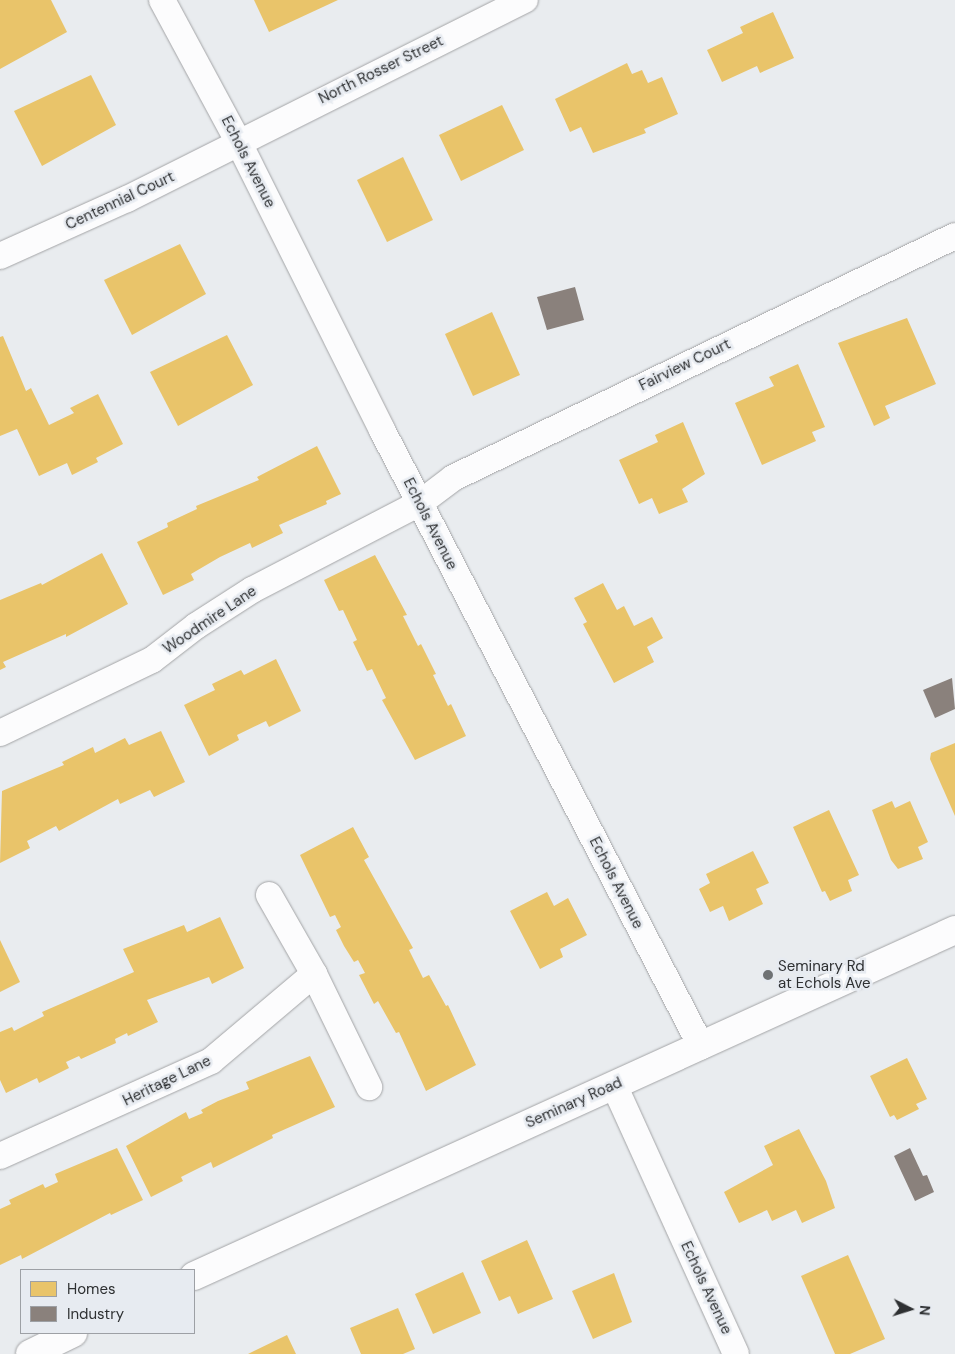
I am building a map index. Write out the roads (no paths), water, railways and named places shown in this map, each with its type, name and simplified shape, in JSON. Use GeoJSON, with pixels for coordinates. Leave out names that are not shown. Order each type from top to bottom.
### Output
{"type":"FeatureCollection","features":[{"type":"Feature","properties":{"kind":"main road","name":"Seminary Road"},"geometry":{"type":"LineString","coordinates":[[195,1276],[955,930]]}},
{"type":"Feature","properties":{"kind":"main road"},"geometry":{"type":"LineString","coordinates":[[30,1354],[71,1334]]}},
{"type":"Feature","properties":{"kind":"street","name":"Echols Avenue"},"geometry":{"type":"LineString","coordinates":[[162,0],[240,143],[420,504],[701,1046]]}},
{"type":"Feature","properties":{"kind":"street","name":"North Rosser Street"},"geometry":{"type":"LineString","coordinates":[[240,143],[525,0]]}},
{"type":"Feature","properties":{"kind":"street","name":"Centennial Court"},"geometry":{"type":"LineString","coordinates":[[0,256],[127,199],[240,143]]}},
{"type":"Feature","properties":{"kind":"street","name":"Fairview Court"},"geometry":{"type":"LineString","coordinates":[[420,504],[453,478],[955,236]]}},
{"type":"Feature","properties":{"kind":"street","name":"Woodmire Lane"},"geometry":{"type":"LineString","coordinates":[[0,733],[152,660],[196,626],[252,590],[420,504]]}},
{"type":"Feature","properties":{"kind":"street"},"geometry":{"type":"LineString","coordinates":[[269,894],[314,974],[369,1087]]}},
{"type":"Feature","properties":{"kind":"street","name":"Heritage Lane"},"geometry":{"type":"LineString","coordinates":[[0,1156],[212,1061],[314,974]]}},
{"type":"Feature","properties":{"kind":"street","name":"Echols Avenue"},"geometry":{"type":"LineString","coordinates":[[614,1086],[736,1354]]}},
{"type":"Feature","properties":{"kind":"place","name":"Seminary Rd at Echols Ave"},"geometry":{"type":"Point","coordinates":[768,975]}}]}
